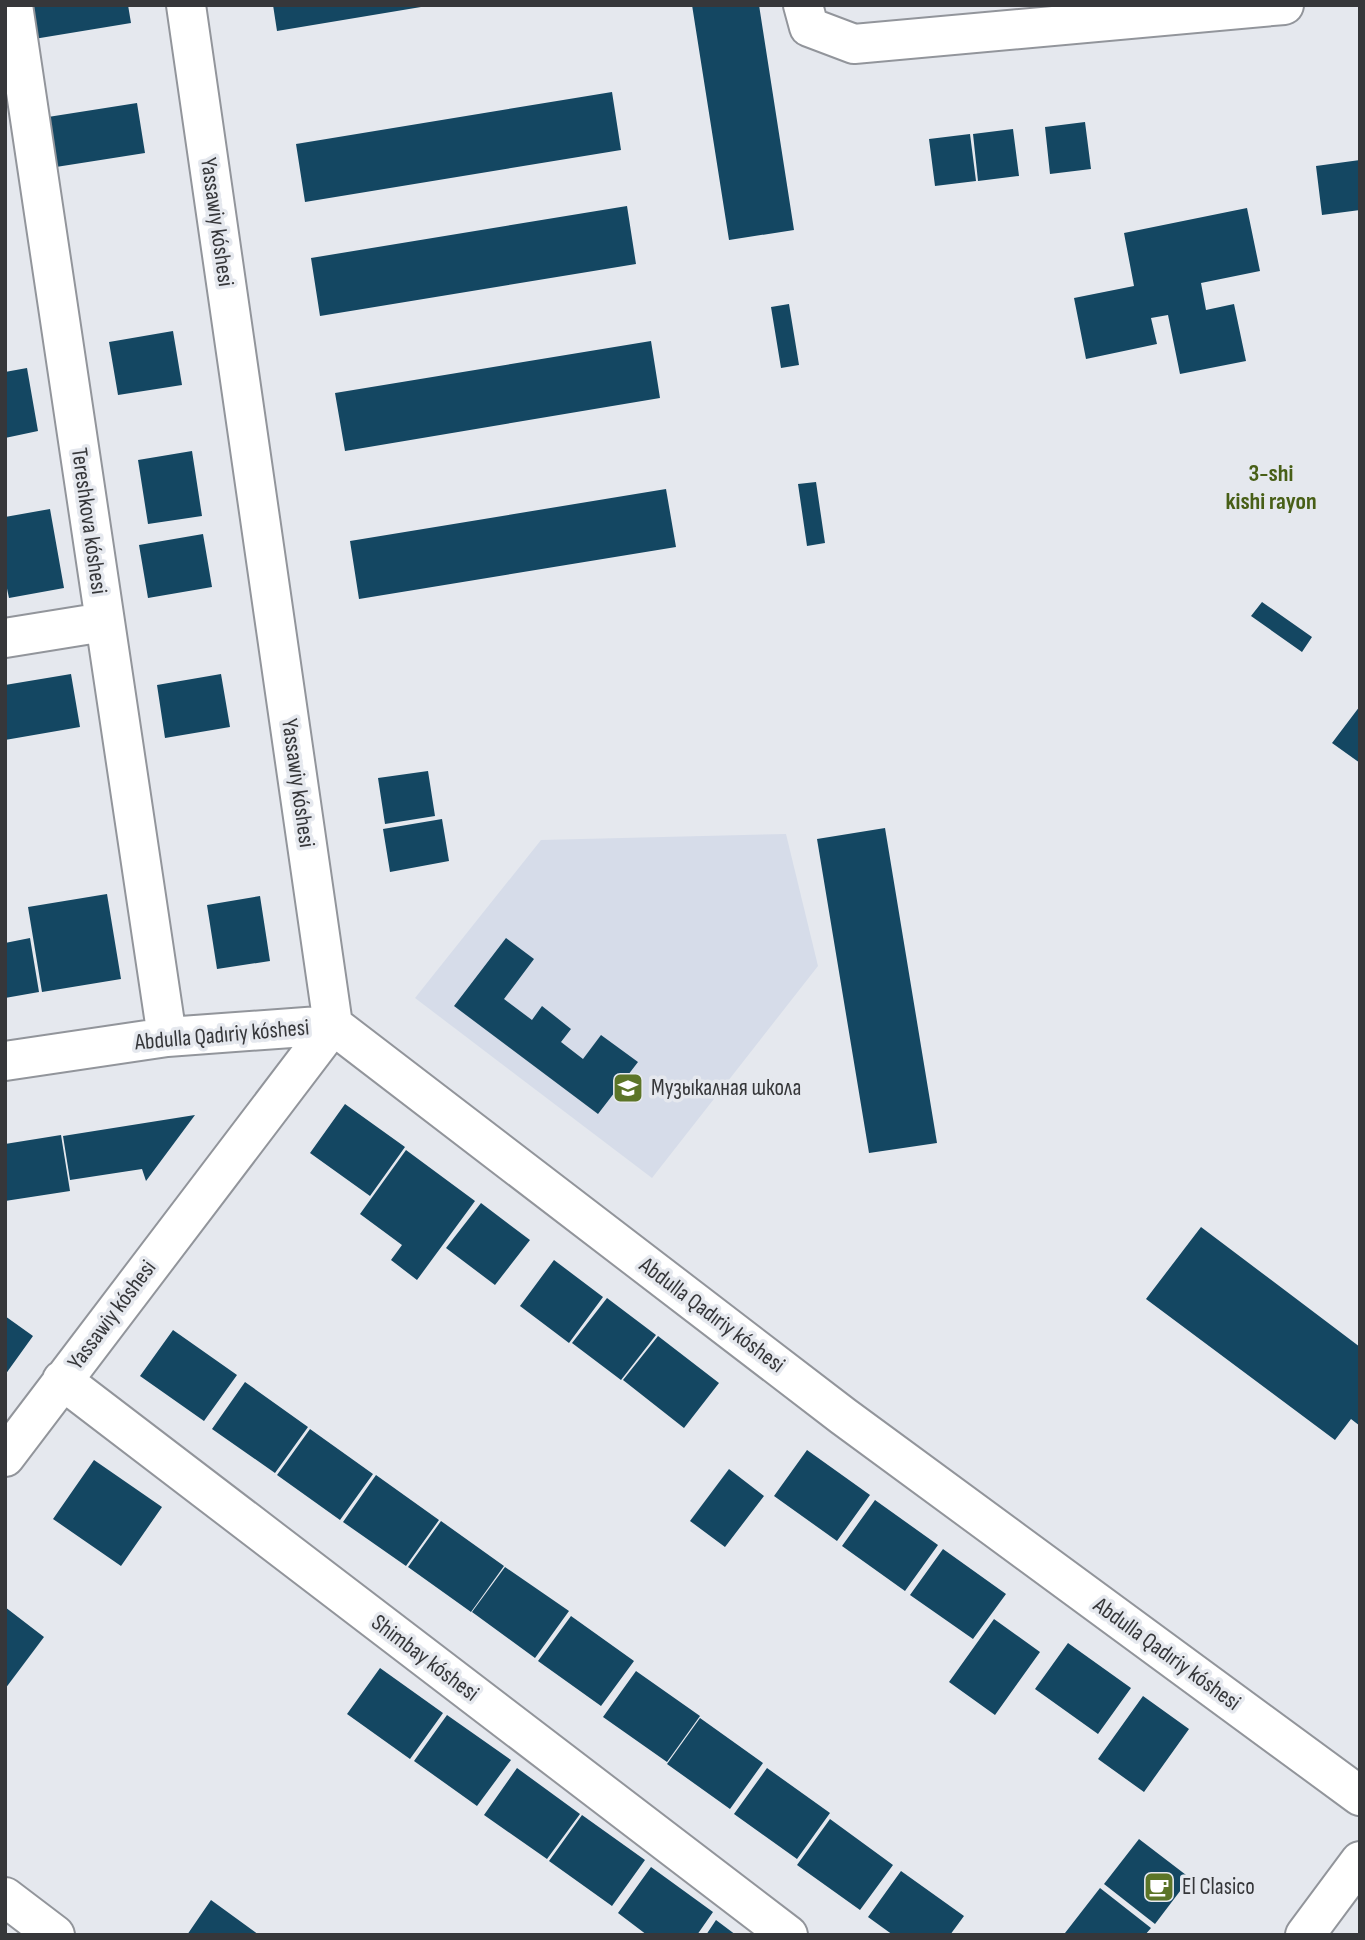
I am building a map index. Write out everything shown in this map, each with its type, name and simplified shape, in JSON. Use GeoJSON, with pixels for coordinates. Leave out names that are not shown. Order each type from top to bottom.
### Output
{"type":"FeatureCollection","features":[{"type":"Feature","properties":{"kind":"street","name":"Tereshkova kóshesi"},"geometry":{"type":"LineString","coordinates":[[13,5],[167,1037]]}},
{"type":"Feature","properties":{"kind":"street","name":"Yassawiy kóshesi"},"geometry":{"type":"LineString","coordinates":[[5,1457],[333,1025],[186,5]]}},
{"type":"Feature","properties":{"kind":"street"},"geometry":{"type":"LineString","coordinates":[[803,5],[809,27],[854,44],[1284,5]]}},
{"type":"Feature","properties":{"kind":"street"},"geometry":{"type":"LineString","coordinates":[[5,638],[104,622]]}},
{"type":"Feature","properties":{"kind":"street","name":"Abdulla Qadıriy kóshesi"},"geometry":{"type":"LineString","coordinates":[[5,1061],[167,1037],[333,1025],[843,1416],[1360,1796]]}},
{"type":"Feature","properties":{"kind":"street","name":"Shimbay kóshesi"},"geometry":{"type":"LineString","coordinates":[[62,1380],[788,1935]]}},
{"type":"Feature","properties":{"kind":"street"},"geometry":{"type":"LineString","coordinates":[[1305,1935],[1360,1861]]}},
{"type":"Feature","properties":{"kind":"street"},"geometry":{"type":"LineString","coordinates":[[5,1897],[55,1935]]}},
{"type":"Feature","properties":{"kind":"shaded area","name":"Музыкалная школа"},"geometry":{"type":"Polygon","coordinates":[[[786,834],[818,966],[652,1178],[415,998],[541,840],[786,834]]]}},
{"type":"Feature","properties":{"kind":"building"},"geometry":{"type":"Polygon","coordinates":[[[29,5],[128,5],[131,23],[34,39],[29,5]]]}},
{"type":"Feature","properties":{"kind":"building"},"geometry":{"type":"Polygon","coordinates":[[[273,5],[421,5],[421,7],[277,31],[273,5]]]}},
{"type":"Feature","properties":{"kind":"building"},"geometry":{"type":"Polygon","coordinates":[[[692,5],[759,5],[794,230],[729,240],[692,5]]]}},
{"type":"Feature","properties":{"kind":"building"},"geometry":{"type":"Polygon","coordinates":[[[612,92],[621,150],[305,202],[296,144],[612,92]]]}},
{"type":"Feature","properties":{"kind":"building"},"geometry":{"type":"Polygon","coordinates":[[[137,103],[145,153],[56,167],[48,117],[137,103]]]}},
{"type":"Feature","properties":{"kind":"building"},"geometry":{"type":"Polygon","coordinates":[[[1085,122],[1091,169],[1050,174],[1045,127],[1085,122]]]}},
{"type":"Feature","properties":{"kind":"building"},"geometry":{"type":"Polygon","coordinates":[[[1013,129],[1019,176],[978,181],[973,134],[1013,129]]]}},
{"type":"Feature","properties":{"kind":"building"},"geometry":{"type":"Polygon","coordinates":[[[970,134],[976,181],[935,186],[929,139],[970,134]]]}},
{"type":"Feature","properties":{"kind":"building"},"geometry":{"type":"Polygon","coordinates":[[[1360,160],[1360,210],[1322,215],[1316,166],[1360,160]]]}},
{"type":"Feature","properties":{"kind":"building"},"geometry":{"type":"Polygon","coordinates":[[[627,206],[636,264],[320,316],[311,258],[627,206]]]}},
{"type":"Feature","properties":{"kind":"building"},"geometry":{"type":"Polygon","coordinates":[[[1247,208],[1260,271],[1201,283],[1206,310],[1234,304],[1246,361],[1180,374],[1168,315],[1151,318],[1157,344],[1086,359],[1074,298],[1134,286],[1124,233],[1247,208]]]}},
{"type":"Feature","properties":{"kind":"building"},"geometry":{"type":"Polygon","coordinates":[[[789,304],[799,365],[781,368],[771,307],[789,304]]]}},
{"type":"Feature","properties":{"kind":"building"},"geometry":{"type":"Polygon","coordinates":[[[173,331],[182,385],[118,395],[109,342],[173,331]]]}},
{"type":"Feature","properties":{"kind":"building"},"geometry":{"type":"Polygon","coordinates":[[[651,341],[660,398],[345,451],[335,393],[651,341]]]}},
{"type":"Feature","properties":{"kind":"building"},"geometry":{"type":"Polygon","coordinates":[[[27,368],[38,431],[5,438],[5,372],[27,368]]]}},
{"type":"Feature","properties":{"kind":"building"},"geometry":{"type":"Polygon","coordinates":[[[192,451],[202,516],[148,524],[138,460],[192,451]]]}},
{"type":"Feature","properties":{"kind":"building"},"geometry":{"type":"Polygon","coordinates":[[[816,482],[825,543],[807,546],[798,484],[816,482]]]}},
{"type":"Feature","properties":{"kind":"building"},"geometry":{"type":"Polygon","coordinates":[[[666,489],[676,547],[359,599],[350,541],[666,489]]]}},
{"type":"Feature","properties":{"kind":"building"},"geometry":{"type":"Polygon","coordinates":[[[50,509],[64,588],[9,598],[5,579],[5,517],[50,509]]]}},
{"type":"Feature","properties":{"kind":"building"},"geometry":{"type":"Polygon","coordinates":[[[203,534],[212,587],[148,598],[139,545],[203,534]]]}},
{"type":"Feature","properties":{"kind":"building"},"geometry":{"type":"Polygon","coordinates":[[[1262,602],[1312,637],[1302,652],[1251,616],[1262,602]]]}},
{"type":"Feature","properties":{"kind":"building"},"geometry":{"type":"Polygon","coordinates":[[[71,674],[80,727],[5,740],[5,685],[71,674]]]}},
{"type":"Feature","properties":{"kind":"building"},"geometry":{"type":"Polygon","coordinates":[[[221,674],[230,727],[165,738],[157,685],[221,674]]]}},
{"type":"Feature","properties":{"kind":"building"},"geometry":{"type":"Polygon","coordinates":[[[1360,706],[1360,763],[1332,743],[1360,706]]]}},
{"type":"Feature","properties":{"kind":"building"},"geometry":{"type":"Polygon","coordinates":[[[428,771],[435,816],[385,824],[378,778],[428,771]]]}},
{"type":"Feature","properties":{"kind":"building"},"geometry":{"type":"Polygon","coordinates":[[[442,819],[449,861],[390,872],[383,829],[442,819]]]}},
{"type":"Feature","properties":{"kind":"building"},"geometry":{"type":"Polygon","coordinates":[[[885,828],[937,1143],[869,1153],[817,839],[885,828]]]}},
{"type":"Feature","properties":{"kind":"building"},"geometry":{"type":"Polygon","coordinates":[[[107,894],[121,979],[42,992],[28,907],[107,894]]]}},
{"type":"Feature","properties":{"kind":"building"},"geometry":{"type":"Polygon","coordinates":[[[260,896],[270,961],[217,969],[207,905],[260,896]]]}},
{"type":"Feature","properties":{"kind":"building"},"geometry":{"type":"Polygon","coordinates":[[[30,938],[39,992],[5,998],[5,943],[30,938]]]}},
{"type":"Feature","properties":{"kind":"building"},"geometry":{"type":"Polygon","coordinates":[[[506,938],[534,959],[504,999],[532,1020],[542,1006],[571,1029],[561,1042],[583,1059],[601,1035],[638,1062],[598,1114],[454,1006],[506,938]]]}},
{"type":"Feature","properties":{"kind":"building"},"geometry":{"type":"Polygon","coordinates":[[[345,1104],[405,1147],[370,1196],[310,1153],[345,1104]]]}},
{"type":"Feature","properties":{"kind":"building"},"geometry":{"type":"Polygon","coordinates":[[[195,1115],[146,1181],[142,1169],[70,1180],[63,1136],[195,1115]]]}},
{"type":"Feature","properties":{"kind":"building"},"geometry":{"type":"Polygon","coordinates":[[[61,1135],[70,1191],[5,1201],[5,1144],[61,1135]]]}},
{"type":"Feature","properties":{"kind":"building"},"geometry":{"type":"Polygon","coordinates":[[[406,1150],[475,1201],[417,1280],[391,1260],[402,1245],[360,1214],[406,1150]]]}},
{"type":"Feature","properties":{"kind":"building"},"geometry":{"type":"Polygon","coordinates":[[[481,1203],[530,1240],[495,1285],[446,1248],[481,1203]]]}},
{"type":"Feature","properties":{"kind":"building"},"geometry":{"type":"Polygon","coordinates":[[[1201,1227],[1360,1347],[1360,1426],[1351,1419],[1335,1440],[1146,1299],[1201,1227]]]}},
{"type":"Feature","properties":{"kind":"building"},"geometry":{"type":"Polygon","coordinates":[[[554,1260],[603,1297],[569,1343],[520,1306],[554,1260]]]}},
{"type":"Feature","properties":{"kind":"building"},"geometry":{"type":"Polygon","coordinates":[[[607,1298],[656,1335],[621,1380],[572,1343],[607,1298]]]}},
{"type":"Feature","properties":{"kind":"building"},"geometry":{"type":"Polygon","coordinates":[[[5,1316],[33,1336],[5,1375],[5,1316]]]}},
{"type":"Feature","properties":{"kind":"building"},"geometry":{"type":"Polygon","coordinates":[[[173,1330],[237,1375],[204,1421],[140,1376],[173,1330]]]}},
{"type":"Feature","properties":{"kind":"building"},"geometry":{"type":"Polygon","coordinates":[[[658,1336],[719,1383],[684,1428],[623,1380],[658,1336]]]}},
{"type":"Feature","properties":{"kind":"building"},"geometry":{"type":"Polygon","coordinates":[[[245,1382],[308,1427],[275,1473],[212,1429],[245,1382]]]}},
{"type":"Feature","properties":{"kind":"building"},"geometry":{"type":"Polygon","coordinates":[[[310,1429],[373,1474],[340,1520],[277,1475],[310,1429]]]}},
{"type":"Feature","properties":{"kind":"building"},"geometry":{"type":"Polygon","coordinates":[[[807,1450],[870,1495],[837,1541],[774,1496],[807,1450]]]}},
{"type":"Feature","properties":{"kind":"building"},"geometry":{"type":"Polygon","coordinates":[[[94,1460],[162,1507],[121,1566],[53,1519],[94,1460]]]}},
{"type":"Feature","properties":{"kind":"building"},"geometry":{"type":"Polygon","coordinates":[[[729,1469],[764,1496],[725,1547],[690,1521],[729,1469]]]}},
{"type":"Feature","properties":{"kind":"building"},"geometry":{"type":"Polygon","coordinates":[[[376,1475],[439,1520],[406,1566],[343,1522],[376,1475]]]}},
{"type":"Feature","properties":{"kind":"building"},"geometry":{"type":"Polygon","coordinates":[[[875,1500],[938,1545],[905,1591],[842,1546],[875,1500]]]}},
{"type":"Feature","properties":{"kind":"building"},"geometry":{"type":"Polygon","coordinates":[[[441,1521],[504,1566],[471,1612],[408,1567],[441,1521]]]}},
{"type":"Feature","properties":{"kind":"building"},"geometry":{"type":"Polygon","coordinates":[[[943,1549],[1006,1594],[973,1639],[910,1595],[943,1549]]]}},
{"type":"Feature","properties":{"kind":"building"},"geometry":{"type":"Polygon","coordinates":[[[505,1567],[569,1611],[535,1658],[472,1612],[505,1567]]]}},
{"type":"Feature","properties":{"kind":"building"},"geometry":{"type":"Polygon","coordinates":[[[5,1607],[44,1637],[5,1689],[5,1607]]]}},
{"type":"Feature","properties":{"kind":"building"},"geometry":{"type":"Polygon","coordinates":[[[571,1616],[634,1661],[601,1706],[538,1661],[571,1616]]]}},
{"type":"Feature","properties":{"kind":"building"},"geometry":{"type":"Polygon","coordinates":[[[994,1619],[1040,1652],[995,1715],[949,1682],[994,1619]]]}},
{"type":"Feature","properties":{"kind":"building"},"geometry":{"type":"Polygon","coordinates":[[[1068,1643],[1131,1688],[1098,1734],[1035,1689],[1068,1643]]]}},
{"type":"Feature","properties":{"kind":"building"},"geometry":{"type":"Polygon","coordinates":[[[380,1668],[443,1713],[410,1759],[347,1714],[380,1668]]]}},
{"type":"Feature","properties":{"kind":"building"},"geometry":{"type":"Polygon","coordinates":[[[636,1671],[700,1716],[667,1762],[603,1717],[636,1671]]]}},
{"type":"Feature","properties":{"kind":"building"},"geometry":{"type":"Polygon","coordinates":[[[1143,1696],[1189,1729],[1144,1792],[1098,1759],[1143,1696]]]}},
{"type":"Feature","properties":{"kind":"building"},"geometry":{"type":"Polygon","coordinates":[[[447,1715],[511,1760],[477,1806],[414,1761],[447,1715]]]}},
{"type":"Feature","properties":{"kind":"building"},"geometry":{"type":"Polygon","coordinates":[[[700,1718],[763,1763],[730,1809],[667,1764],[700,1718]]]}},
{"type":"Feature","properties":{"kind":"building"},"geometry":{"type":"Polygon","coordinates":[[[517,1768],[580,1814],[547,1859],[484,1815],[517,1768]]]}},
{"type":"Feature","properties":{"kind":"building"},"geometry":{"type":"Polygon","coordinates":[[[767,1768],[830,1813],[797,1859],[734,1814],[767,1768]]]}},
{"type":"Feature","properties":{"kind":"building"},"geometry":{"type":"Polygon","coordinates":[[[582,1815],[645,1860],[612,1906],[549,1861],[582,1815]]]}},
{"type":"Feature","properties":{"kind":"building"},"geometry":{"type":"Polygon","coordinates":[[[830,1819],[893,1865],[860,1910],[797,1865],[830,1819]]]}},
{"type":"Feature","properties":{"kind":"building"},"geometry":{"type":"Polygon","coordinates":[[[1139,1839],[1190,1878],[1155,1924],[1104,1884],[1139,1839]]]}},
{"type":"Feature","properties":{"kind":"building"},"geometry":{"type":"Polygon","coordinates":[[[651,1867],[713,1912],[697,1935],[647,1935],[618,1913],[651,1867]]]}},
{"type":"Feature","properties":{"kind":"building"},"geometry":{"type":"Polygon","coordinates":[[[901,1871],[964,1916],[950,1935],[893,1935],[868,1917],[901,1871]]]}},
{"type":"Feature","properties":{"kind":"building"},"geometry":{"type":"Polygon","coordinates":[[[1100,1888],[1151,1928],[1145,1935],[1065,1933],[1100,1888]]]}},
{"type":"Feature","properties":{"kind":"building"},"geometry":{"type":"Polygon","coordinates":[[[211,1900],[259,1935],[187,1935],[211,1900]]]}},
{"type":"Feature","properties":{"kind":"building"},"geometry":{"type":"Polygon","coordinates":[[[716,1920],[736,1935],[706,1935],[716,1920]]]}},
{"type":"Feature","properties":{"kind":"place","name":"Музыкалная школа"},"geometry":{"type":"Point","coordinates":[628,1088]}},
{"type":"Feature","properties":{"kind":"place","name":"El Clasico"},"geometry":{"type":"Point","coordinates":[1159,1887]}},
{"type":"Feature","properties":{"kind":"district","name":"3-shi kishi rayon"},"geometry":{"type":"Point","coordinates":[1271,487]}}]}
